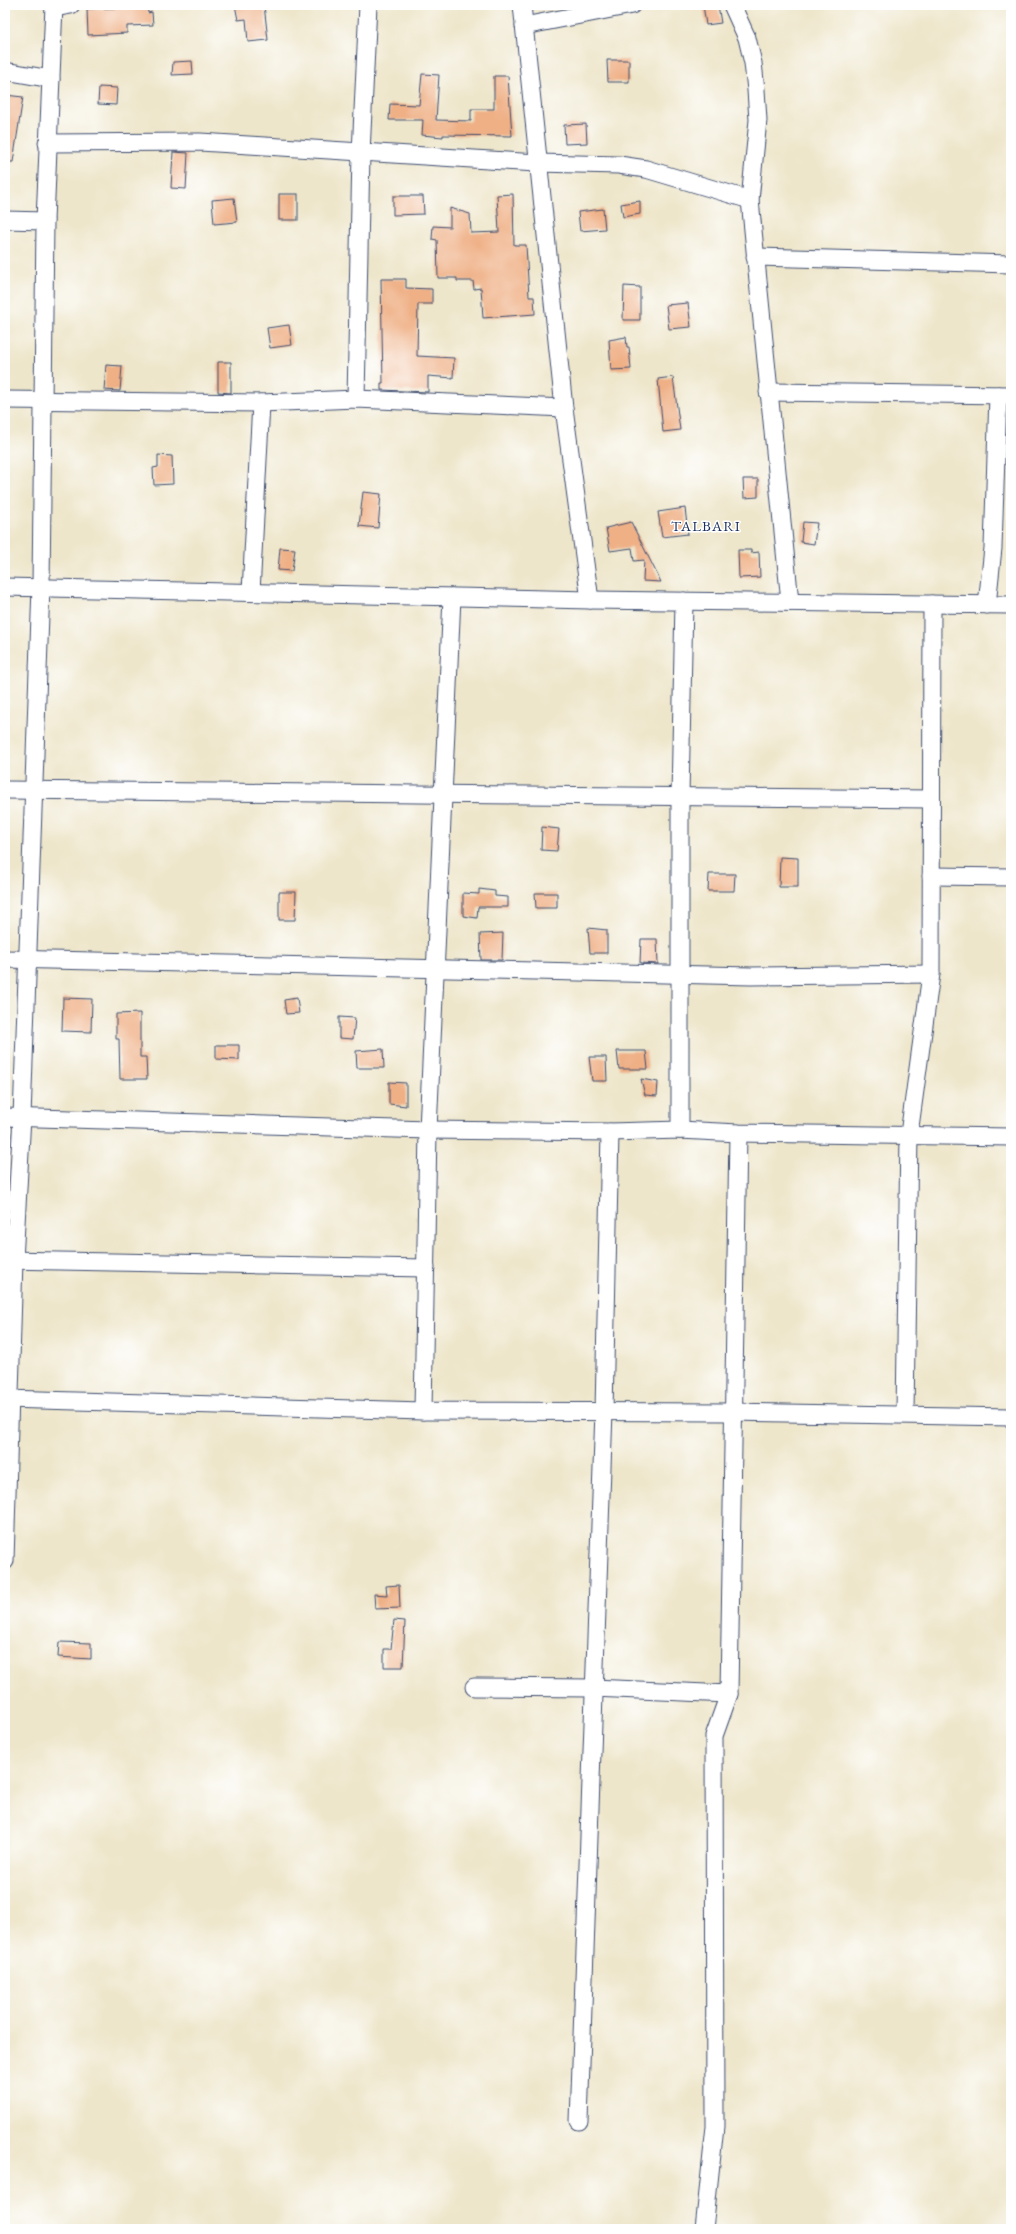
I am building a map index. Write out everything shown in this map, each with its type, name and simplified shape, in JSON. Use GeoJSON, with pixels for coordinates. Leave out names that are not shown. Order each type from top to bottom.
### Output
{"type":"FeatureCollection","features":[{"type":"Feature","properties":{"kind":"street"},"geometry":{"type":"LineString","coordinates":[[5,1561],[13,1117],[26,960],[41,587],[47,143],[54,7],[71,5]]}},
{"type":"Feature","properties":{"kind":"street"},"geometry":{"type":"LineString","coordinates":[[356,399],[361,153],[368,5]]}},
{"type":"Feature","properties":{"kind":"street"},"geometry":{"type":"LineString","coordinates":[[522,5],[537,163],[564,408],[590,600]]}},
{"type":"Feature","properties":{"kind":"street"},"geometry":{"type":"LineString","coordinates":[[524,26],[632,5]]}},
{"type":"Feature","properties":{"kind":"street"},"geometry":{"type":"LineString","coordinates":[[732,5],[747,38],[755,83],[758,120],[750,200],[790,602]]}},
{"type":"Feature","properties":{"kind":"street"},"geometry":{"type":"LineString","coordinates":[[5,71],[51,78]]}},
{"type":"Feature","properties":{"kind":"street"},"geometry":{"type":"LineString","coordinates":[[47,143],[200,142],[537,163],[619,165],[646,169],[750,200]]}},
{"type":"Feature","properties":{"kind":"street"},"geometry":{"type":"LineString","coordinates":[[5,220],[45,221]]}},
{"type":"Feature","properties":{"kind":"street"},"geometry":{"type":"LineString","coordinates":[[755,257],[1011,264]]}},
{"type":"Feature","properties":{"kind":"street"},"geometry":{"type":"LineString","coordinates":[[768,392],[1005,395],[987,605]]}},
{"type":"Feature","properties":{"kind":"street"},"geometry":{"type":"LineString","coordinates":[[5,400],[261,403],[356,399],[564,408]]}},
{"type":"Feature","properties":{"kind":"street"},"geometry":{"type":"LineString","coordinates":[[251,592],[261,403]]}},
{"type":"Feature","properties":{"kind":"street"},"geometry":{"type":"LineString","coordinates":[[5,587],[590,600],[1011,605]]}},
{"type":"Feature","properties":{"kind":"street"},"geometry":{"type":"LineString","coordinates":[[423,1411],[428,1130],[452,597]]}},
{"type":"Feature","properties":{"kind":"street"},"geometry":{"type":"LineString","coordinates":[[680,1130],[680,797],[684,601]]}},
{"type":"Feature","properties":{"kind":"street"},"geometry":{"type":"LineString","coordinates":[[905,1414],[910,1134],[931,974],[932,604]]}},
{"type":"Feature","properties":{"kind":"street"},"geometry":{"type":"LineString","coordinates":[[5,790],[931,799]]}},
{"type":"Feature","properties":{"kind":"street"},"geometry":{"type":"LineString","coordinates":[[931,876],[1011,877]]}},
{"type":"Feature","properties":{"kind":"street"},"geometry":{"type":"LineString","coordinates":[[5,959],[751,976],[931,974]]}},
{"type":"Feature","properties":{"kind":"street"},"geometry":{"type":"LineString","coordinates":[[13,1117],[428,1130],[610,1132],[680,1130],[1011,1137]]}},
{"type":"Feature","properties":{"kind":"street"},"geometry":{"type":"LineString","coordinates":[[579,2120],[593,1688],[604,1411],[610,1132]]}},
{"type":"Feature","properties":{"kind":"street"},"geometry":{"type":"LineString","coordinates":[[704,2229],[715,2126],[714,1736],[729,1694],[738,1132]]}},
{"type":"Feature","properties":{"kind":"street"},"geometry":{"type":"LineString","coordinates":[[10,1260],[426,1268]]}},
{"type":"Feature","properties":{"kind":"street"},"geometry":{"type":"LineString","coordinates":[[7,1399],[423,1411],[733,1412],[1011,1417]]}},
{"type":"Feature","properties":{"kind":"street"},"geometry":{"type":"LineString","coordinates":[[474,1687],[593,1688],[729,1694]]}},
{"type":"Feature","properties":{"kind":"building"},"geometry":{"type":"Polygon","coordinates":[[[116,5],[147,5],[148,13],[152,12],[153,25],[127,26],[127,33],[88,35],[87,9],[116,8],[116,5]]]}},
{"type":"Feature","properties":{"kind":"building"},"geometry":{"type":"Polygon","coordinates":[[[235,5],[264,5],[268,40],[248,42],[246,19],[238,20],[235,5]]]}},
{"type":"Feature","properties":{"kind":"building"},"geometry":{"type":"Polygon","coordinates":[[[703,5],[718,5],[721,23],[706,25],[703,5]]]}},
{"type":"Feature","properties":{"kind":"building"},"geometry":{"type":"Polygon","coordinates":[[[607,60],[629,60],[629,82],[608,82],[607,60]]]}},
{"type":"Feature","properties":{"kind":"building"},"geometry":{"type":"Polygon","coordinates":[[[192,61],[193,74],[172,75],[173,62],[192,61]]]}},
{"type":"Feature","properties":{"kind":"building"},"geometry":{"type":"Polygon","coordinates":[[[422,74],[439,75],[436,120],[471,121],[471,109],[494,109],[494,76],[508,76],[512,136],[443,135],[443,137],[422,135],[423,120],[389,120],[390,104],[419,105],[422,74]]]}},
{"type":"Feature","properties":{"kind":"building"},"geometry":{"type":"Polygon","coordinates":[[[99,87],[117,88],[116,105],[98,104],[99,87]]]}},
{"type":"Feature","properties":{"kind":"building"},"geometry":{"type":"Polygon","coordinates":[[[5,95],[23,97],[13,162],[5,162],[5,95]]]}},
{"type":"Feature","properties":{"kind":"building"},"geometry":{"type":"Polygon","coordinates":[[[586,124],[587,143],[565,144],[564,125],[586,124]]]}},
{"type":"Feature","properties":{"kind":"building"},"geometry":{"type":"Polygon","coordinates":[[[173,152],[188,153],[186,189],[171,188],[173,152]]]}},
{"type":"Feature","properties":{"kind":"building"},"geometry":{"type":"Polygon","coordinates":[[[279,194],[298,194],[298,220],[279,220],[279,194]]]}},
{"type":"Feature","properties":{"kind":"building"},"geometry":{"type":"Polygon","coordinates":[[[513,194],[514,245],[526,245],[529,297],[534,297],[535,314],[483,318],[481,288],[474,289],[473,281],[457,281],[457,278],[438,278],[437,240],[432,239],[433,226],[450,227],[450,208],[470,214],[471,233],[499,232],[497,195],[513,194]]]}},
{"type":"Feature","properties":{"kind":"building"},"geometry":{"type":"Polygon","coordinates":[[[393,196],[423,196],[424,214],[393,215],[393,196]]]}},
{"type":"Feature","properties":{"kind":"building"},"geometry":{"type":"Polygon","coordinates":[[[234,198],[237,222],[214,224],[212,200],[234,198]]]}},
{"type":"Feature","properties":{"kind":"building"},"geometry":{"type":"Polygon","coordinates":[[[640,201],[640,214],[623,217],[621,204],[640,201]]]}},
{"type":"Feature","properties":{"kind":"building"},"geometry":{"type":"Polygon","coordinates":[[[603,209],[605,229],[580,231],[578,212],[603,209]]]}},
{"type":"Feature","properties":{"kind":"building"},"geometry":{"type":"Polygon","coordinates":[[[381,279],[406,279],[406,288],[432,289],[432,304],[418,304],[417,356],[454,358],[453,378],[428,376],[428,392],[381,390],[381,383],[383,383],[381,279]]]}},
{"type":"Feature","properties":{"kind":"building"},"geometry":{"type":"Polygon","coordinates":[[[624,286],[640,287],[640,320],[623,320],[624,286]]]}},
{"type":"Feature","properties":{"kind":"building"},"geometry":{"type":"Polygon","coordinates":[[[688,303],[691,327],[669,329],[666,305],[688,303]]]}},
{"type":"Feature","properties":{"kind":"building"},"geometry":{"type":"Polygon","coordinates":[[[289,325],[292,345],[270,348],[267,328],[289,325]]]}},
{"type":"Feature","properties":{"kind":"building"},"geometry":{"type":"Polygon","coordinates":[[[626,337],[627,347],[629,347],[631,369],[611,370],[609,340],[626,337]]]}},
{"type":"Feature","properties":{"kind":"building"},"geometry":{"type":"Polygon","coordinates":[[[218,362],[231,362],[231,393],[218,392],[218,362]]]}},
{"type":"Feature","properties":{"kind":"building"},"geometry":{"type":"Polygon","coordinates":[[[106,365],[122,366],[120,391],[104,390],[106,365]]]}},
{"type":"Feature","properties":{"kind":"building"},"geometry":{"type":"Polygon","coordinates":[[[673,377],[680,430],[663,432],[658,379],[673,377]]]}},
{"type":"Feature","properties":{"kind":"building"},"geometry":{"type":"Polygon","coordinates":[[[158,455],[172,456],[173,484],[154,485],[153,468],[158,467],[158,455]]]}},
{"type":"Feature","properties":{"kind":"building"},"geometry":{"type":"Polygon","coordinates":[[[743,479],[758,479],[758,497],[744,498],[743,479]]]}},
{"type":"Feature","properties":{"kind":"building"},"geometry":{"type":"Polygon","coordinates":[[[363,492],[381,494],[378,528],[359,526],[363,492]]]}},
{"type":"Feature","properties":{"kind":"building"},"geometry":{"type":"Polygon","coordinates":[[[685,508],[688,534],[662,537],[658,512],[685,508]]]}},
{"type":"Feature","properties":{"kind":"building"},"geometry":{"type":"Polygon","coordinates":[[[631,522],[661,582],[643,581],[644,560],[634,561],[632,548],[610,551],[606,528],[631,522]]]}},
{"type":"Feature","properties":{"kind":"building"},"geometry":{"type":"Polygon","coordinates":[[[803,522],[817,523],[814,544],[801,542],[803,522]]]}},
{"type":"Feature","properties":{"kind":"building"},"geometry":{"type":"Polygon","coordinates":[[[280,548],[295,549],[292,571],[278,570],[280,548]]]}},
{"type":"Feature","properties":{"kind":"building"},"geometry":{"type":"Polygon","coordinates":[[[738,550],[751,550],[751,553],[759,552],[760,577],[739,578],[738,550]]]}},
{"type":"Feature","properties":{"kind":"building"},"geometry":{"type":"Polygon","coordinates":[[[542,827],[559,829],[557,851],[541,850],[542,827]]]}},
{"type":"Feature","properties":{"kind":"building"},"geometry":{"type":"Polygon","coordinates":[[[780,857],[798,858],[798,887],[779,887],[780,857]]]}},
{"type":"Feature","properties":{"kind":"building"},"geometry":{"type":"Polygon","coordinates":[[[709,874],[735,874],[734,891],[708,891],[709,874]]]}},
{"type":"Feature","properties":{"kind":"building"},"geometry":{"type":"Polygon","coordinates":[[[479,889],[495,891],[495,896],[508,897],[508,907],[478,907],[477,918],[463,916],[463,893],[479,894],[479,889]]]}},
{"type":"Feature","properties":{"kind":"building"},"geometry":{"type":"Polygon","coordinates":[[[279,892],[296,892],[295,920],[279,920],[279,892]]]}},
{"type":"Feature","properties":{"kind":"building"},"geometry":{"type":"Polygon","coordinates":[[[535,893],[557,893],[557,908],[536,908],[535,893]]]}},
{"type":"Feature","properties":{"kind":"building"},"geometry":{"type":"Polygon","coordinates":[[[588,928],[607,930],[607,953],[590,953],[588,928]]]}},
{"type":"Feature","properties":{"kind":"building"},"geometry":{"type":"Polygon","coordinates":[[[503,933],[502,960],[481,960],[480,934],[503,933]]]}},
{"type":"Feature","properties":{"kind":"building"},"geometry":{"type":"Polygon","coordinates":[[[641,939],[657,939],[658,964],[640,963],[641,939]]]}},
{"type":"Feature","properties":{"kind":"building"},"geometry":{"type":"Polygon","coordinates":[[[63,998],[92,999],[91,1032],[62,1031],[63,998]]]}},
{"type":"Feature","properties":{"kind":"building"},"geometry":{"type":"Polygon","coordinates":[[[297,998],[299,1013],[286,1014],[284,1000],[297,998]]]}},
{"type":"Feature","properties":{"kind":"building"},"geometry":{"type":"Polygon","coordinates":[[[140,1013],[140,1057],[146,1057],[147,1079],[120,1079],[119,1039],[116,1039],[116,1014],[140,1013]]]}},
{"type":"Feature","properties":{"kind":"building"},"geometry":{"type":"Polygon","coordinates":[[[339,1017],[355,1018],[353,1039],[339,1038],[339,1017]]]}},
{"type":"Feature","properties":{"kind":"building"},"geometry":{"type":"Polygon","coordinates":[[[216,1045],[239,1045],[239,1060],[216,1059],[216,1045]]]}},
{"type":"Feature","properties":{"kind":"building"},"geometry":{"type":"Polygon","coordinates":[[[383,1049],[384,1068],[357,1068],[356,1051],[383,1049]]]}},
{"type":"Feature","properties":{"kind":"building"},"geometry":{"type":"Polygon","coordinates":[[[617,1051],[646,1051],[648,1069],[619,1069],[617,1051]]]}},
{"type":"Feature","properties":{"kind":"building"},"geometry":{"type":"Polygon","coordinates":[[[589,1057],[606,1057],[607,1081],[592,1081],[589,1057]]]}},
{"type":"Feature","properties":{"kind":"building"},"geometry":{"type":"Polygon","coordinates":[[[641,1079],[658,1082],[657,1096],[645,1095],[641,1079]]]}},
{"type":"Feature","properties":{"kind":"building"},"geometry":{"type":"Polygon","coordinates":[[[389,1082],[406,1083],[406,1106],[389,1104],[389,1082]]]}},
{"type":"Feature","properties":{"kind":"building"},"geometry":{"type":"Polygon","coordinates":[[[399,1585],[400,1608],[375,1609],[374,1594],[387,1595],[386,1586],[399,1585]]]}},
{"type":"Feature","properties":{"kind":"building"},"geometry":{"type":"Polygon","coordinates":[[[394,1620],[405,1621],[403,1667],[384,1667],[384,1649],[391,1649],[394,1620]]]}},
{"type":"Feature","properties":{"kind":"building"},"geometry":{"type":"Polygon","coordinates":[[[59,1642],[91,1643],[91,1659],[58,1657],[59,1642]]]}},
{"type":"Feature","properties":{"kind":"district","name":"TALBARI"},"geometry":{"type":"Point","coordinates":[706,526]}}]}
